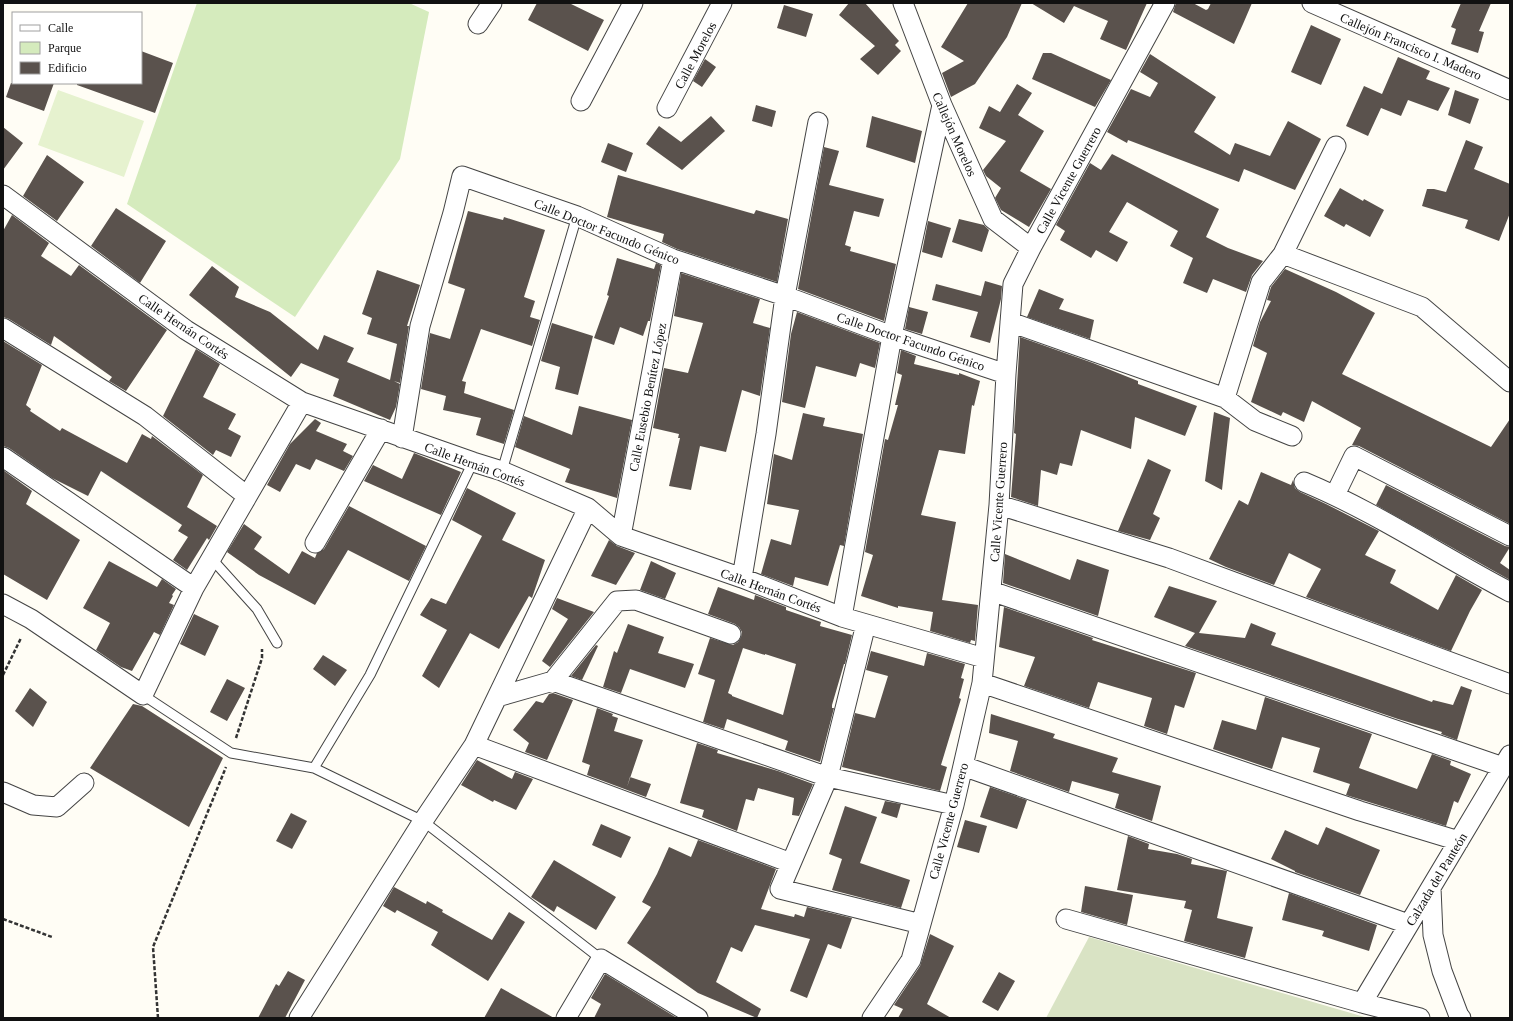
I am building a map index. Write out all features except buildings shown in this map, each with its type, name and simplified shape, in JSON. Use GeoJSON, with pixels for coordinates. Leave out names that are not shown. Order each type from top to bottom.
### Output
{"type":"FeatureCollection","features":[{"type":"Feature","properties":{"kind":"street"},"geometry":{"type":"LineString","coordinates":[[478,24],[492,3]]}},
{"type":"Feature","properties":{"kind":"street"},"geometry":{"type":"LineString","coordinates":[[581,101],[632,3]]}},
{"type":"Feature","properties":{"kind":"street","name":"Calle Morelos"},"geometry":{"type":"LineString","coordinates":[[667,108],[722,3]]}},
{"type":"Feature","properties":{"kind":"street","name":"Callejón Morelos"},"geometry":{"type":"LineString","coordinates":[[903,3],[942,105],[993,219],[1031,248]]}},
{"type":"Feature","properties":{"kind":"street","name":"Calle Vicente Guerrero"},"geometry":{"type":"LineString","coordinates":[[872,1018],[911,960],[954,805],[982,683],[999,505],[1006,374],[1013,284],[1031,248],[1165,3]]}},
{"type":"Feature","properties":{"kind":"street","name":"Callejón Francisco I. Madero"},"geometry":{"type":"LineString","coordinates":[[1312,3],[1338,8],[1510,90]]}},
{"type":"Feature","properties":{"kind":"street"},"geometry":{"type":"LineString","coordinates":[[842,616],[892,336],[916,217],[942,105]]}},
{"type":"Feature","properties":{"kind":"street"},"geometry":{"type":"LineString","coordinates":[[742,578],[766,434],[785,296],[818,122]]}},
{"type":"Feature","properties":{"kind":"street"},"geometry":{"type":"LineString","coordinates":[[1224,398],[1261,282],[1283,254],[1336,146]]}},
{"type":"Feature","properties":{"kind":"street","name":"Calle Doctor Facundo Génico"},"geometry":{"type":"LineString","coordinates":[[402,438],[420,326],[453,213],[462,176],[577,216],[673,259],[785,296],[892,336],[1006,374]]}},
{"type":"Feature","properties":{"kind":"street","name":"Calle Hernán Cortés"},"geometry":{"type":"LineString","coordinates":[[3,195],[186,330],[302,402],[381,429],[402,438],[502,471],[588,508],[621,536],[742,578],[842,616],[984,658]]}},
{"type":"Feature","properties":{"kind":"street"},"geometry":{"type":"LineString","coordinates":[[1283,254],[1422,307],[1510,382]]}},
{"type":"Feature","properties":{"kind":"street","name":"Calle Eusebio Benítez López"},"geometry":{"type":"LineString","coordinates":[[621,536],[673,259]]}},
{"type":"Feature","properties":{"kind":"street"},"geometry":{"type":"LineString","coordinates":[[1010,322],[1224,398],[1255,421],[1292,436]]}},
{"type":"Feature","properties":{"kind":"street"},"geometry":{"type":"LineString","coordinates":[[3,328],[145,416],[247,496]]}},
{"type":"Feature","properties":{"kind":"street"},"geometry":{"type":"LineString","coordinates":[[3,604],[31,619],[144,695],[194,588],[302,402]]}},
{"type":"Feature","properties":{"kind":"street"},"geometry":{"type":"LineString","coordinates":[[315,542],[381,429]]}},
{"type":"Feature","properties":{"kind":"street"},"geometry":{"type":"LineString","coordinates":[[1335,495],[1354,456],[1510,536]]}},
{"type":"Feature","properties":{"kind":"street"},"geometry":{"type":"LineString","coordinates":[[3,457],[194,588]]}},
{"type":"Feature","properties":{"kind":"street"},"geometry":{"type":"LineString","coordinates":[[1304,482],[1335,495],[1407,533],[1510,592]]}},
{"type":"Feature","properties":{"kind":"street"},"geometry":{"type":"LineString","coordinates":[[999,505],[1169,558],[1510,684]]}},
{"type":"Feature","properties":{"kind":"street"},"geometry":{"type":"LineString","coordinates":[[299,1018],[423,821],[474,745],[588,508]]}},
{"type":"Feature","properties":{"kind":"street"},"geometry":{"type":"LineString","coordinates":[[991,591],[1506,761]]}},
{"type":"Feature","properties":{"kind":"street"},"geometry":{"type":"LineString","coordinates":[[497,697],[553,681],[618,601],[636,600],[731,634]]}},
{"type":"Feature","properties":{"kind":"street"},"geometry":{"type":"LineString","coordinates":[[866,624],[828,777],[780,889],[921,924]]}},
{"type":"Feature","properties":{"kind":"street"},"geometry":{"type":"LineString","coordinates":[[553,681],[828,777],[954,805]]}},
{"type":"Feature","properties":{"kind":"street"},"geometry":{"type":"LineString","coordinates":[[982,683],[1360,811],[1459,841]]}},
{"type":"Feature","properties":{"kind":"street"},"geometry":{"type":"LineString","coordinates":[[474,745],[791,863]]}},
{"type":"Feature","properties":{"kind":"street","name":"Calzada del Panteón"},"geometry":{"type":"LineString","coordinates":[[1362,1003],[1506,761]]}},
{"type":"Feature","properties":{"kind":"street"},"geometry":{"type":"LineString","coordinates":[[963,766],[1408,924]]}},
{"type":"Feature","properties":{"kind":"street"},"geometry":{"type":"LineString","coordinates":[[3,792],[32,805],[57,807],[84,783]]}},
{"type":"Feature","properties":{"kind":"street"},"geometry":{"type":"LineString","coordinates":[[1431,888],[1433,935],[1442,971],[1461,1018]]}},
{"type":"Feature","properties":{"kind":"street"},"geometry":{"type":"LineString","coordinates":[[1066,919],[1420,1018]]}},
{"type":"Feature","properties":{"kind":"street"},"geometry":{"type":"LineString","coordinates":[[566,1018],[601,960],[698,1018]]}},
{"type":"Feature","properties":{"kind":"lane"},"geometry":{"type":"LineString","coordinates":[[502,471],[577,216]]}},
{"type":"Feature","properties":{"kind":"lane"},"geometry":{"type":"LineString","coordinates":[[314,768],[370,675],[473,462]]}},
{"type":"Feature","properties":{"kind":"lane"},"geometry":{"type":"LineString","coordinates":[[211,558],[258,609],[277,643]]}},
{"type":"Feature","properties":{"kind":"lane"},"geometry":{"type":"LineString","coordinates":[[144,695],[232,753],[314,768],[423,821],[601,960]]}},
{"type":"Feature","properties":{"kind":"path"},"geometry":{"type":"LineString","coordinates":[[3,675],[31,619]]}},
{"type":"Feature","properties":{"kind":"path"},"geometry":{"type":"LineString","coordinates":[[158,1018],[153,947],[232,753],[262,658],[261,644]]}},
{"type":"Feature","properties":{"kind":"path"},"geometry":{"type":"LineString","coordinates":[[3,919],[52,937]]}},
{"type":"Feature","properties":{"kind":"green space"},"geometry":{"type":"Polygon","coordinates":[[[197,3],[409,3],[429,12],[400,159],[295,317],[127,204],[197,3]]]}},
{"type":"Feature","properties":{"kind":"green space"},"geometry":{"type":"Polygon","coordinates":[[[58,90],[144,121],[124,177],[38,145],[58,90]]]}},
{"type":"Feature","properties":{"kind":"green space"},"geometry":{"type":"Polygon","coordinates":[[[1089,937],[1368,1018],[1046,1018],[1089,937]]]}}]}
